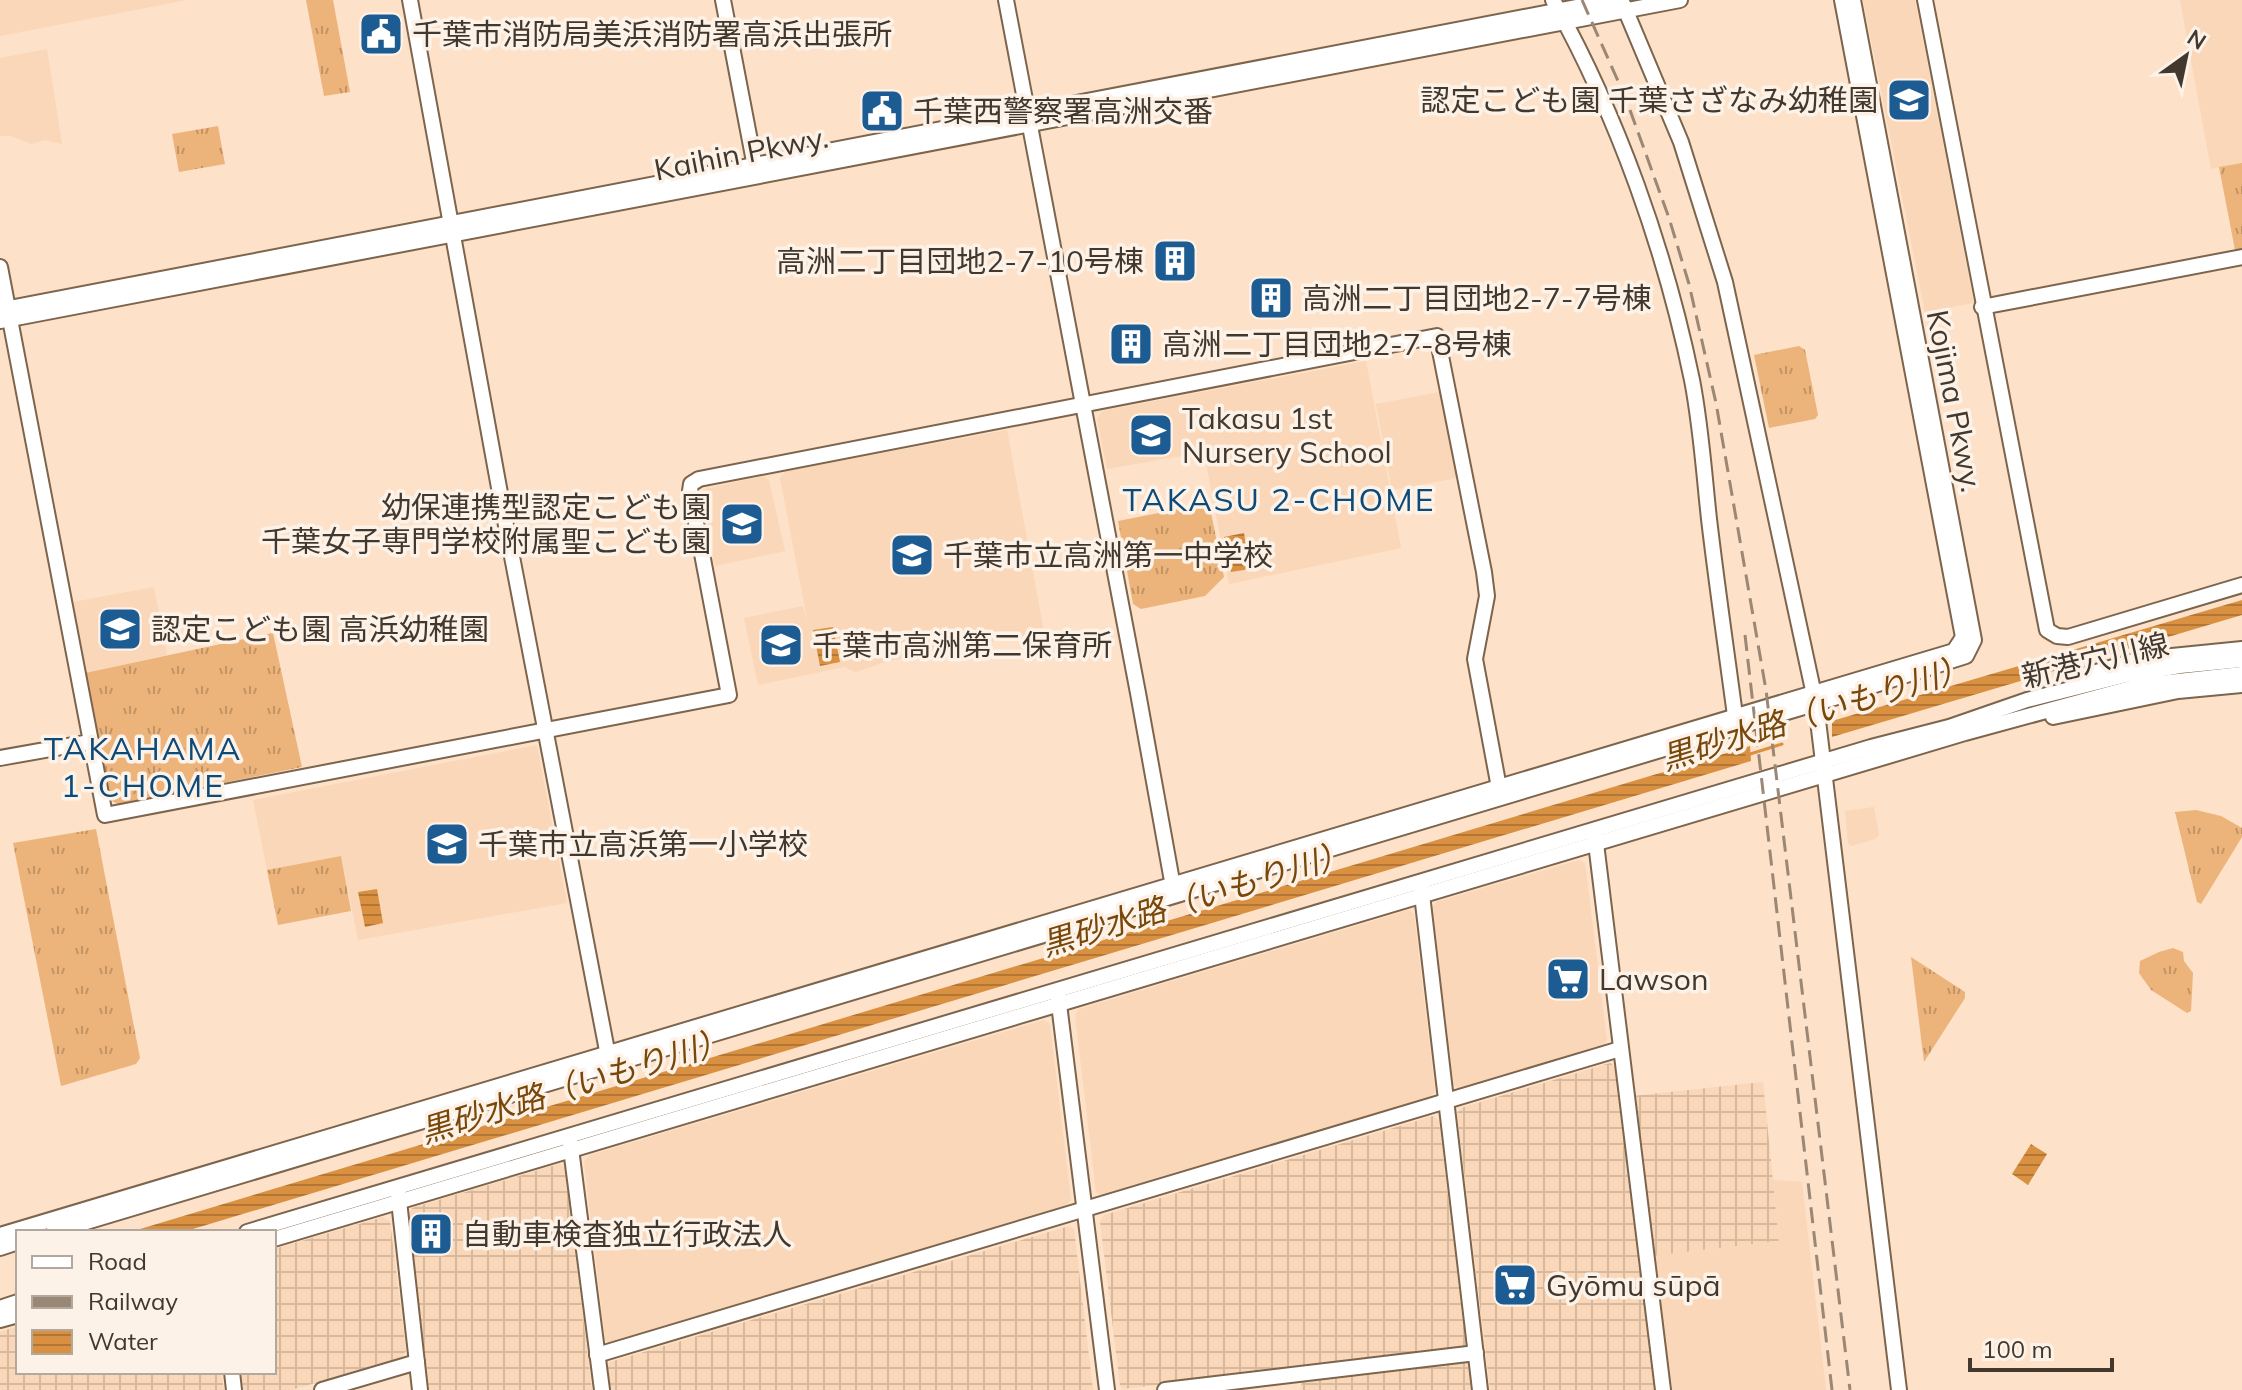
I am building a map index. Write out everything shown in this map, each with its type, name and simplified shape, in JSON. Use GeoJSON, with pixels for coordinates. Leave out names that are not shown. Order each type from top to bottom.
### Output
{"type":"FeatureCollection","features":[{"type":"Feature","properties":{"kind":"street"},"geometry":{"type":"LineString","coordinates":[[410,0],[609,1059]]}},
{"type":"Feature","properties":{"kind":"street"},"geometry":{"type":"LineString","coordinates":[[723,0],[756,171]]}},
{"type":"Feature","properties":{"kind":"street"},"geometry":{"type":"LineString","coordinates":[[1006,0],[1173,890]]}},
{"type":"Feature","properties":{"kind":"street","name":"Kaihin Pkwy."},"geometry":{"type":"LineString","coordinates":[[4,315],[756,171],[1613,0]]}},
{"type":"Feature","properties":{"kind":"street","name":"Kaihin Pkwy."},"geometry":{"type":"LineString","coordinates":[[1558,10],[1680,0]]}},
{"type":"Feature","properties":{"kind":"street","name":"Kojima Pkwy."},"geometry":{"type":"LineString","coordinates":[[1815,698],[1954,651],[1963,637],[1842,0]]}},
{"type":"Feature","properties":{"kind":"street","name":"Kojima Pkwy."},"geometry":{"type":"LineString","coordinates":[[1815,698],[1966,656],[1974,640],[1853,0]]}},
{"type":"Feature","properties":{"kind":"street"},"geometry":{"type":"LineString","coordinates":[[1925,0],[1982,307],[2047,630],[2057,636],[2068,637],[2242,585]]}},
{"type":"Feature","properties":{"kind":"street"},"geometry":{"type":"LineString","coordinates":[[1624,6],[1681,142],[1725,282],[1815,698],[1899,1390]]}},
{"type":"Feature","properties":{"kind":"street"},"geometry":{"type":"LineString","coordinates":[[1558,10],[1595,85],[1647,214],[1673,301],[1692,382],[1736,722]]}},
{"type":"Feature","properties":{"kind":"street"},"geometry":{"type":"LineString","coordinates":[[1982,307],[2242,257]]}},
{"type":"Feature","properties":{"kind":"street"},"geometry":{"type":"LineString","coordinates":[[0,267],[4,315],[105,815],[729,695],[690,491],[694,481],[1437,336],[1484,572],[1487,596],[1475,659],[1499,792]]}},
{"type":"Feature","properties":{"kind":"street"},"geometry":{"type":"LineString","coordinates":[[1949,727],[1956,720],[2028,693],[2120,664],[2164,656],[2242,649]]}},
{"type":"Feature","properties":{"kind":"street","name":"新港穴川線"},"geometry":{"type":"LineString","coordinates":[[1824,768],[2027,700],[2126,675],[2242,660]]}},
{"type":"Feature","properties":{"kind":"street","name":"新港穴川線"},"geometry":{"type":"LineString","coordinates":[[1824,768],[2142,685],[2242,674]]}},
{"type":"Feature","properties":{"kind":"street"},"geometry":{"type":"LineString","coordinates":[[1965,733],[1979,735],[2178,691],[2242,685]]}},
{"type":"Feature","properties":{"kind":"street"},"geometry":{"type":"LineString","coordinates":[[17,1230],[609,1059],[1815,698]]}},
{"type":"Feature","properties":{"kind":"street"},"geometry":{"type":"LineString","coordinates":[[0,758],[90,742]]}},
{"type":"Feature","properties":{"kind":"street"},"geometry":{"type":"LineString","coordinates":[[255,1230],[399,1194],[1824,768]]}},
{"type":"Feature","properties":{"kind":"street"},"geometry":{"type":"LineString","coordinates":[[1595,837],[1663,1390]]}},
{"type":"Feature","properties":{"kind":"street"},"geometry":{"type":"LineString","coordinates":[[1421,889],[1480,1390]]}},
{"type":"Feature","properties":{"kind":"street"},"geometry":{"type":"LineString","coordinates":[[1059,997],[1107,1390]]}},
{"type":"Feature","properties":{"kind":"street"},"geometry":{"type":"LineString","coordinates":[[597,1355],[1620,1049]]}},
{"type":"Feature","properties":{"kind":"street"},"geometry":{"type":"LineString","coordinates":[[59,1230],[609,1059]]}},
{"type":"Feature","properties":{"kind":"street"},"geometry":{"type":"LineString","coordinates":[[571,1143],[602,1390]]}},
{"type":"Feature","properties":{"kind":"street"},"geometry":{"type":"LineString","coordinates":[[276,1238],[399,1194]]}},
{"type":"Feature","properties":{"kind":"street"},"geometry":{"type":"LineString","coordinates":[[399,1194],[420,1390]]}},
{"type":"Feature","properties":{"kind":"street"},"geometry":{"type":"LineString","coordinates":[[1165,1390],[1476,1353]]}},
{"type":"Feature","properties":{"kind":"street"},"geometry":{"type":"LineString","coordinates":[[322,1390],[417,1362]]}},
{"type":"Feature","properties":{"kind":"shaded area"},"geometry":{"type":"Polygon","coordinates":[[[0,0],[187,0],[0,36],[0,0]]]}},
{"type":"Feature","properties":{"kind":"shaded area","name":"認定こども園 千葉さざなみ幼稚園"},"geometry":{"type":"Polygon","coordinates":[[[1863,0],[1915,0],[1974,303],[1925,312],[1863,0]]]}},
{"type":"Feature","properties":{"kind":"shaded area"},"geometry":{"type":"Polygon","coordinates":[[[2180,0],[2242,0],[2242,163],[2211,169],[2180,0]]]}},
{"type":"Feature","properties":{"kind":"shaded area"},"geometry":{"type":"Polygon","coordinates":[[[47,49],[62,144],[45,140],[31,144],[11,136],[0,136],[0,58],[47,49]]]}},
{"type":"Feature","properties":{"kind":"shaded area"},"geometry":{"type":"Polygon","coordinates":[[[1366,361],[1401,548],[1229,584],[1204,452],[1107,469],[1097,419],[1102,411],[1366,361]]]}},
{"type":"Feature","properties":{"kind":"shaded area"},"geometry":{"type":"Polygon","coordinates":[[[1440,392],[1457,478],[1392,490],[1376,404],[1440,392]]]}},
{"type":"Feature","properties":{"kind":"shaded area","name":"千葉市立高洲第一中学校"},"geometry":{"type":"Polygon","coordinates":[[[1007,430],[1044,632],[888,661],[856,672],[844,667],[758,685],[744,618],[803,606],[808,624],[780,478],[786,471],[1007,430]]]}},
{"type":"Feature","properties":{"kind":"shaded area","name":"幼保連携型認定こども園 千葉女子専門学校附属聖こども園"},"geometry":{"type":"Polygon","coordinates":[[[763,476],[769,480],[785,551],[715,566],[699,496],[705,489],[763,476]]]}},
{"type":"Feature","properties":{"kind":"shaded area","name":"認定こども園 高浜幼稚園"},"geometry":{"type":"Polygon","coordinates":[[[154,587],[167,655],[85,673],[73,602],[154,587]]]}},
{"type":"Feature","properties":{"kind":"shaded area","name":"千葉市立高浜第一小学校"},"geometry":{"type":"Polygon","coordinates":[[[537,745],[567,903],[358,940],[341,856],[267,870],[253,800],[537,745]]]}},
{"type":"Feature","properties":{"kind":"shaded area"},"geometry":{"type":"Polygon","coordinates":[[[1874,807],[1879,835],[1851,846],[1848,843],[1845,811],[1874,807]]]}},
{"type":"Feature","properties":{"kind":"shaded area"},"geometry":{"type":"Polygon","coordinates":[[[1579,860],[1585,863],[1607,1040],[1603,1046],[1459,1089],[1454,1085],[1432,908],[1436,902],[1579,860]]]}},
{"type":"Feature","properties":{"kind":"shaded area"},"geometry":{"type":"Polygon","coordinates":[[[1409,910],[1414,914],[1435,1091],[1430,1097],[1102,1196],[1096,1192],[1075,1015],[1079,1009],[1409,910]]]}},
{"type":"Feature","properties":{"kind":"shaded area"},"geometry":{"type":"Polygon","coordinates":[[[1044,1020],[1050,1024],[1071,1200],[1067,1205],[609,1343],[605,1340],[584,1161],[590,1155],[1044,1020]]]}},
{"type":"Feature","properties":{"kind":"shaded area"},"geometry":{"type":"Polygon","coordinates":[[[1610,1063],[1616,1067],[1655,1390],[1490,1390],[1457,1113],[1461,1108],[1610,1063]]]}},
{"type":"Feature","properties":{"kind":"shaded area"},"geometry":{"type":"Polygon","coordinates":[[[1763,1082],[1779,1241],[1651,1256],[1632,1096],[1763,1082]]]}},
{"type":"Feature","properties":{"kind":"shaded area"},"geometry":{"type":"Polygon","coordinates":[[[1433,1116],[1439,1121],[1466,1345],[1463,1349],[1123,1389],[1120,1386],[1100,1221],[1104,1215],[1433,1116]]]}},
{"type":"Feature","properties":{"kind":"shaded area"},"geometry":{"type":"Polygon","coordinates":[[[559,1164],[565,1168],[592,1390],[429,1390],[408,1214],[412,1208],[559,1164]]]}},
{"type":"Feature","properties":{"kind":"shaded area"},"geometry":{"type":"Polygon","coordinates":[[[1773,1180],[1802,1182],[1826,1390],[1666,1390],[1651,1256],[1779,1241],[1773,1180]]]}},
{"type":"Feature","properties":{"kind":"shaded area"},"geometry":{"type":"Polygon","coordinates":[[[383,1217],[390,1221],[406,1351],[402,1357],[292,1390],[242,1390],[240,1374],[276,1374],[276,1248],[383,1217]]]}},
{"type":"Feature","properties":{"kind":"shaded area"},"geometry":{"type":"Polygon","coordinates":[[[1069,1226],[1074,1229],[1093,1390],[610,1390],[607,1367],[610,1362],[1069,1226]]]}},
{"type":"Feature","properties":{"kind":"shaded area"},"geometry":{"type":"Polygon","coordinates":[[[16,1327],[16,1374],[221,1374],[224,1390],[0,1390],[0,1332],[16,1327]]]}},
{"type":"Feature","properties":{"kind":"shaded area"},"geometry":{"type":"Polygon","coordinates":[[[1468,1364],[1471,1390],[1300,1390],[1302,1381],[1468,1364]]]}},
{"type":"Feature","properties":{"kind":"green space"},"geometry":{"type":"Polygon","coordinates":[[[306,0],[333,0],[350,92],[324,96],[306,0]]]}},
{"type":"Feature","properties":{"kind":"green space"},"geometry":{"type":"Polygon","coordinates":[[[218,126],[225,164],[179,172],[172,134],[218,126]]]}},
{"type":"Feature","properties":{"kind":"green space"},"geometry":{"type":"Polygon","coordinates":[[[2242,163],[2242,253],[2236,255],[2219,167],[2242,163]]]}},
{"type":"Feature","properties":{"kind":"green space"},"geometry":{"type":"Polygon","coordinates":[[[1799,346],[1805,350],[1818,415],[1815,419],[1769,428],[1754,355],[1799,346]]]}},
{"type":"Feature","properties":{"kind":"green space"},"geometry":{"type":"Polygon","coordinates":[[[1209,503],[1224,577],[1205,596],[1141,609],[1133,604],[1118,521],[1209,503]]]}},
{"type":"Feature","properties":{"kind":"green space"},"geometry":{"type":"Polygon","coordinates":[[[273,633],[302,767],[118,804],[108,799],[85,673],[273,633]]]}},
{"type":"Feature","properties":{"kind":"green space"},"geometry":{"type":"Polygon","coordinates":[[[2196,810],[2221,816],[2242,828],[2242,837],[2201,904],[2197,902],[2175,812],[2196,810]]]}},
{"type":"Feature","properties":{"kind":"green space"},"geometry":{"type":"Polygon","coordinates":[[[96,829],[140,1058],[136,1064],[61,1086],[13,843],[96,829]]]}},
{"type":"Feature","properties":{"kind":"green space"},"geometry":{"type":"Polygon","coordinates":[[[341,856],[351,911],[278,925],[267,870],[341,856]]]}},
{"type":"Feature","properties":{"kind":"green space"},"geometry":{"type":"Polygon","coordinates":[[[2173,948],[2183,952],[2184,961],[2193,973],[2191,1011],[2187,1013],[2151,990],[2139,973],[2140,961],[2173,948]]]}},
{"type":"Feature","properties":{"kind":"green space"},"geometry":{"type":"Polygon","coordinates":[[[1911,957],[1965,992],[1965,998],[1924,1062],[1911,957]]]}},
{"type":"Feature","properties":{"kind":"water"},"geometry":{"type":"Polygon","coordinates":[[[1244,533],[1250,569],[1231,572],[1224,537],[1244,533]]]}},
{"type":"Feature","properties":{"kind":"water"},"geometry":{"type":"Polygon","coordinates":[[[2242,600],[2242,615],[1832,737],[1832,721],[2242,600]]]}},
{"type":"Feature","properties":{"kind":"water"},"geometry":{"type":"Polygon","coordinates":[[[833,627],[840,662],[820,666],[813,630],[833,627]]]}},
{"type":"Feature","properties":{"kind":"water"},"geometry":{"type":"Polygon","coordinates":[[[1750,746],[1751,761],[190,1230],[137,1230],[1750,746]]]}},
{"type":"Feature","properties":{"kind":"water"},"geometry":{"type":"Polygon","coordinates":[[[377,889],[383,923],[365,927],[358,892],[377,889]]]}},
{"type":"Feature","properties":{"kind":"water"},"geometry":{"type":"Polygon","coordinates":[[[2031,1144],[2047,1154],[2028,1185],[2012,1174],[2031,1144]]]}},
{"type":"Feature","properties":{"kind":"waterway","name":"黒砂水路（いもり川）"},"geometry":{"type":"LineString","coordinates":[[1747,755],[1782,744]]}},
{"type":"Feature","properties":{"kind":"railway"},"geometry":{"type":"LineString","coordinates":[[1582,0],[1626,99],[1669,218],[1689,284],[1716,403],[1766,690],[1850,1390]]}},
{"type":"Feature","properties":{"kind":"railway"},"geometry":{"type":"LineString","coordinates":[[1745,635],[1832,1390]]}},
{"type":"Feature","properties":{"kind":"place","name":"千葉市消防局美浜消防署高浜出張所"},"geometry":{"type":"Point","coordinates":[381,34]}},
{"type":"Feature","properties":{"kind":"place","name":"認定こども園 千葉さざなみ幼稚園"},"geometry":{"type":"Point","coordinates":[1909,100]}},
{"type":"Feature","properties":{"kind":"place","name":"千葉西警察署高洲交番"},"geometry":{"type":"Point","coordinates":[882,111]}},
{"type":"Feature","properties":{"kind":"place","name":"高洲二丁目団地2-7-10号棟"},"geometry":{"type":"Point","coordinates":[1175,261]}},
{"type":"Feature","properties":{"kind":"place","name":"高洲二丁目団地2-7-7号棟"},"geometry":{"type":"Point","coordinates":[1271,298]}},
{"type":"Feature","properties":{"kind":"place","name":"高洲二丁目団地2-7-8号棟"},"geometry":{"type":"Point","coordinates":[1131,344]}},
{"type":"Feature","properties":{"kind":"place","name":"Takasu 1st Nursery School"},"geometry":{"type":"Point","coordinates":[1151,435]}},
{"type":"Feature","properties":{"kind":"place","name":"幼保連携型認定こども園 千葉女子専門学校附属聖こども園"},"geometry":{"type":"Point","coordinates":[742,524]}},
{"type":"Feature","properties":{"kind":"place","name":"千葉市立高洲第一中学校"},"geometry":{"type":"Point","coordinates":[912,555]}},
{"type":"Feature","properties":{"kind":"place","name":"認定こども園 高浜幼稚園"},"geometry":{"type":"Point","coordinates":[120,629]}},
{"type":"Feature","properties":{"kind":"place","name":"千葉市高洲第二保育所"},"geometry":{"type":"Point","coordinates":[781,645]}},
{"type":"Feature","properties":{"kind":"place","name":"千葉市立高浜第一小学校"},"geometry":{"type":"Point","coordinates":[447,844]}},
{"type":"Feature","properties":{"kind":"place","name":"Lawson"},"geometry":{"type":"Point","coordinates":[1568,979]}},
{"type":"Feature","properties":{"kind":"place","name":"自動車検査独立行政法人"},"geometry":{"type":"Point","coordinates":[431,1234]}},
{"type":"Feature","properties":{"kind":"place","name":"Gyōmu sūpā"},"geometry":{"type":"Point","coordinates":[1515,1285]}},
{"type":"Feature","properties":{"kind":"district","name":"TAKASU 2-CHOME"},"geometry":{"type":"Point","coordinates":[1279,499]}},
{"type":"Feature","properties":{"kind":"district","name":"TAKAHAMA 1-CHOME"},"geometry":{"type":"Point","coordinates":[143,766]}}]}
